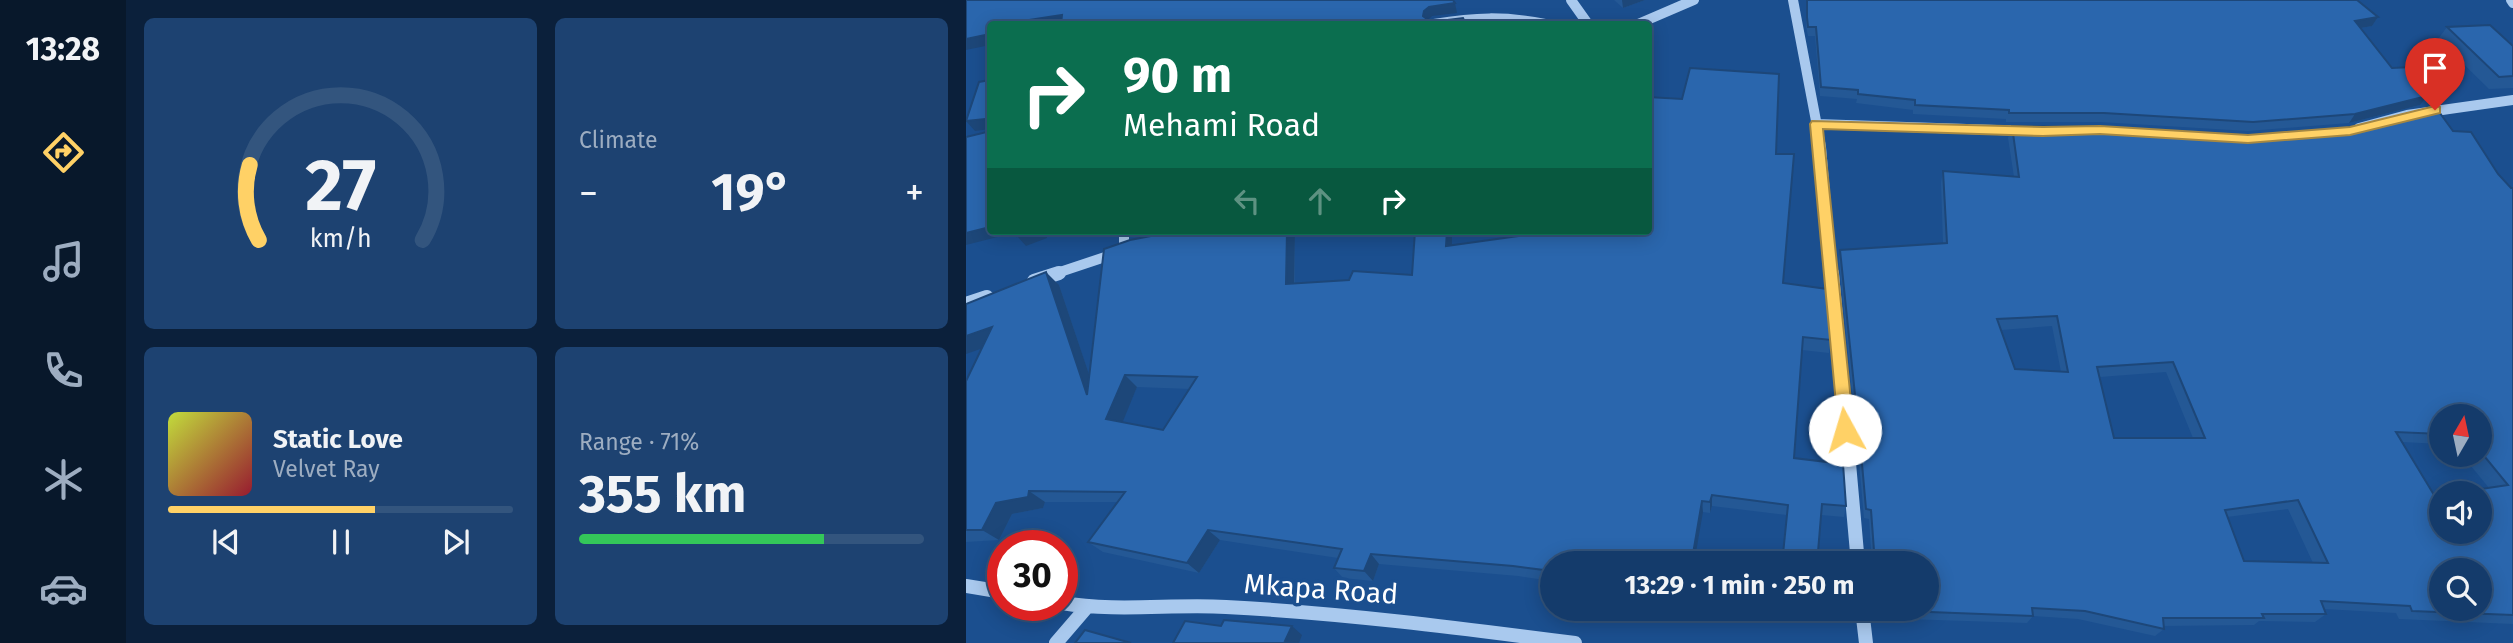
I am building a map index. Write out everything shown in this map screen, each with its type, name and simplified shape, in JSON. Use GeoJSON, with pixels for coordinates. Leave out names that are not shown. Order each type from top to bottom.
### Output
{"type":"FeatureCollection","features":[{"type":"Feature","properties":{"kind":"street"},"geometry":{"type":"LineString","coordinates":[[1571,0],[1586,21]]}},
{"type":"Feature","properties":{"kind":"street"},"geometry":{"type":"LineString","coordinates":[[1645,21],[1694,0]]}},
{"type":"Feature","properties":{"kind":"street"},"geometry":{"type":"LineString","coordinates":[[1793,0],[1816,124],[1857,551]]}},
{"type":"Feature","properties":{"kind":"street"},"geometry":{"type":"LineString","coordinates":[[1456,21],[1509,17],[1530,21]]}},
{"type":"Feature","properties":{"kind":"street"},"geometry":{"type":"LineString","coordinates":[[2350,131],[2407,115],[2513,100]]}},
{"type":"Feature","properties":{"kind":"street"},"geometry":{"type":"LineString","coordinates":[[1816,124],[2043,131]]}},
{"type":"Feature","properties":{"kind":"street"},"geometry":{"type":"LineString","coordinates":[[1026,284],[1130,249],[1125,235]]}},
{"type":"Feature","properties":{"kind":"street"},"geometry":{"type":"LineString","coordinates":[[966,304],[1002,292]]}},
{"type":"Feature","properties":{"kind":"street"},"geometry":{"type":"LineString","coordinates":[[966,586],[987,589]]}},
{"type":"Feature","properties":{"kind":"street","name":"Mkapa Road"},"geometry":{"type":"LineString","coordinates":[[1078,606],[1238,608],[1422,623],[1575,643]]}},
{"type":"Feature","properties":{"kind":"street"},"geometry":{"type":"LineString","coordinates":[[1056,643],[1087,607]]}},
{"type":"Feature","properties":{"kind":"street"},"geometry":{"type":"LineString","coordinates":[[1863,621],[1866,643]]}},
{"type":"Feature","properties":{"kind":"building"},"geometry":{"type":"Polygon","coordinates":[[[966,0],[1453,0],[1455,3],[1429,7],[1423,16],[1430,21],[1061,21],[1062,15],[1022,21],[987,21],[987,35],[966,39],[966,0]]]}},
{"type":"Feature","properties":{"kind":"building"},"geometry":{"type":"Polygon","coordinates":[[[1807,0],[2357,0],[2378,17],[2355,21],[2392,68],[2412,67],[2427,96],[2355,114],[2253,122],[2104,113],[2009,113],[2009,110],[1915,105],[1915,100],[1821,87],[1816,27],[1808,27],[1807,0]]]}},
{"type":"Feature","properties":{"kind":"building"},"geometry":{"type":"Polygon","coordinates":[[[1463,18],[1464,21],[1439,21],[1463,18]]]}},
{"type":"Feature","properties":{"kind":"building"},"geometry":{"type":"Polygon","coordinates":[[[2490,25],[2513,46],[2513,76],[2499,77],[2447,27],[2490,25]]]}},
{"type":"Feature","properties":{"kind":"building"},"geometry":{"type":"Polygon","coordinates":[[[1690,68],[1779,74],[1776,154],[1794,154],[1783,283],[1827,289],[1831,340],[1803,337],[1794,458],[1843,464],[1846,506],[1822,504],[1818,551],[1783,551],[1788,505],[1712,495],[1710,502],[1702,501],[1694,551],[1540,551],[1540,569],[1371,554],[1364,571],[1334,568],[1342,549],[1208,530],[1187,563],[1088,542],[1125,492],[1029,491],[1028,497],[996,503],[982,530],[966,530],[966,381],[992,327],[966,336],[966,304],[1046,272],[1087,395],[1104,249],[1130,240],[1156,235],[1287,235],[1286,284],[1349,280],[1353,271],[1412,275],[1415,235],[1447,235],[1446,246],[1526,235],[1652,235],[1652,97],[1682,99],[1690,68]],[[1125,375],[1106,419],[1163,430],[1197,377],[1125,375]]]}},
{"type":"Feature","properties":{"kind":"building"},"geometry":{"type":"Polygon","coordinates":[[[987,81],[987,122],[985,119],[966,121],[979,82],[987,81]]]}},
{"type":"Feature","properties":{"kind":"building"},"geometry":{"type":"Polygon","coordinates":[[[2437,109],[2453,131],[2471,132],[2498,174],[2513,188],[2513,615],[2492,614],[2492,558],[2429,558],[2429,612],[2412,611],[2410,606],[2321,601],[2326,614],[2262,614],[2264,618],[2163,618],[2164,629],[2085,611],[2032,608],[2033,616],[1939,612],[1939,551],[1874,551],[1871,510],[1866,509],[1860,414],[1857,414],[1840,250],[1947,243],[1943,171],[2019,177],[2012,126],[2105,127],[2255,136],[2359,127],[2437,109]],[[2057,316],[1997,319],[2015,369],[2068,372],[2057,316]],[[2173,362],[2097,367],[2114,438],[2205,438],[2173,362]],[[2429,404],[2429,433],[2396,432],[2429,487],[2429,544],[2492,544],[2492,487],[2508,485],[2492,466],[2492,404],[2429,404]],[[2298,500],[2225,510],[2244,561],[2328,563],[2298,500]]]}},
{"type":"Feature","properties":{"kind":"building"},"geometry":{"type":"Polygon","coordinates":[[[987,132],[987,228],[966,233],[966,137],[987,132]]]}},
{"type":"Feature","properties":{"kind":"building"},"geometry":{"type":"Polygon","coordinates":[[[1224,620],[1292,626],[1285,641],[1299,643],[1173,643],[1185,621],[1221,626],[1224,620]]]}},
{"type":"Feature","properties":{"kind":"building"},"geometry":{"type":"Polygon","coordinates":[[[1085,630],[1131,643],[1075,643],[1085,630]]]}},
{"type":"Feature","properties":{"kind":"route"},"geometry":{"type":"LineString","coordinates":[[1845,430],[1821,147],[1816,124],[2043,131],[2100,130],[2248,139],[2350,131],[2435,110]]}}]}
